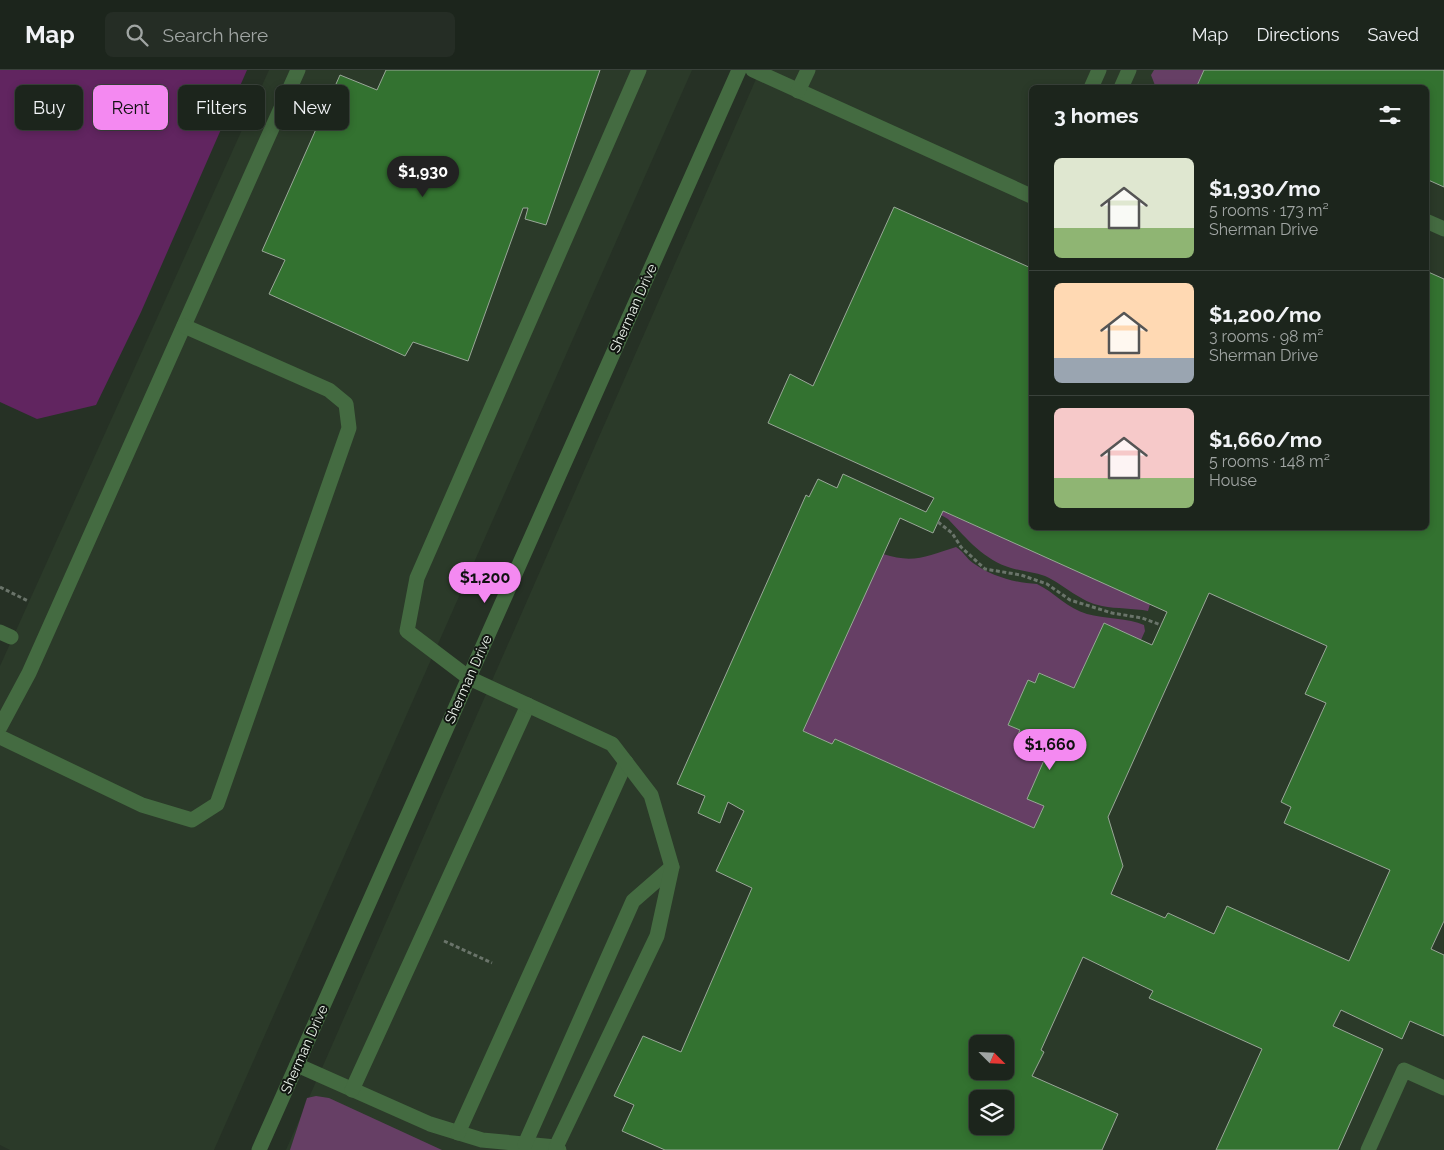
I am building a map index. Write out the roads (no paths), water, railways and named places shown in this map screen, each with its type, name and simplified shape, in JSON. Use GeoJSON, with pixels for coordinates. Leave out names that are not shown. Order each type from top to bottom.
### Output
{"type":"FeatureCollection","features":[{"type":"Feature","properties":{"kind":"street"},"geometry":{"type":"LineString","coordinates":[[0,727],[29,673],[298,70]]}},
{"type":"Feature","properties":{"kind":"street"},"geometry":{"type":"LineString","coordinates":[[297,1065],[430,1124],[458,1133],[482,1140],[558,1148],[657,936],[672,867],[651,796],[612,744],[469,678],[407,631],[417,578],[638,70]]}},
{"type":"Feature","properties":{"kind":"street","name":"Sherman Drive"},"geometry":{"type":"LineString","coordinates":[[259,1150],[739,70]]}},
{"type":"Feature","properties":{"kind":"street"},"geometry":{"type":"LineString","coordinates":[[753,70],[1029,195]]}},
{"type":"Feature","properties":{"kind":"street"},"geometry":{"type":"LineString","coordinates":[[798,92],[808,70]]}},
{"type":"Feature","properties":{"kind":"street"},"geometry":{"type":"LineString","coordinates":[[1092,85],[1099,70]]}},
{"type":"Feature","properties":{"kind":"street"},"geometry":{"type":"LineString","coordinates":[[1122,85],[1129,70]]}},
{"type":"Feature","properties":{"kind":"street"},"geometry":{"type":"LineString","coordinates":[[1429,222],[1444,229]]}},
{"type":"Feature","properties":{"kind":"street"},"geometry":{"type":"LineString","coordinates":[[0,737],[142,805],[192,820],[216,804],[349,428],[346,404],[329,390],[184,326]]}},
{"type":"Feature","properties":{"kind":"street"},"geometry":{"type":"LineString","coordinates":[[352,1090],[528,706]]}},
{"type":"Feature","properties":{"kind":"street"},"geometry":{"type":"LineString","coordinates":[[458,1133],[626,762]]}},
{"type":"Feature","properties":{"kind":"street"},"geometry":{"type":"LineString","coordinates":[[525,1144],[633,901],[672,867]]}},
{"type":"Feature","properties":{"kind":"street"},"geometry":{"type":"LineString","coordinates":[[1368,1150],[1404,1070],[1444,1088]]}}]}
